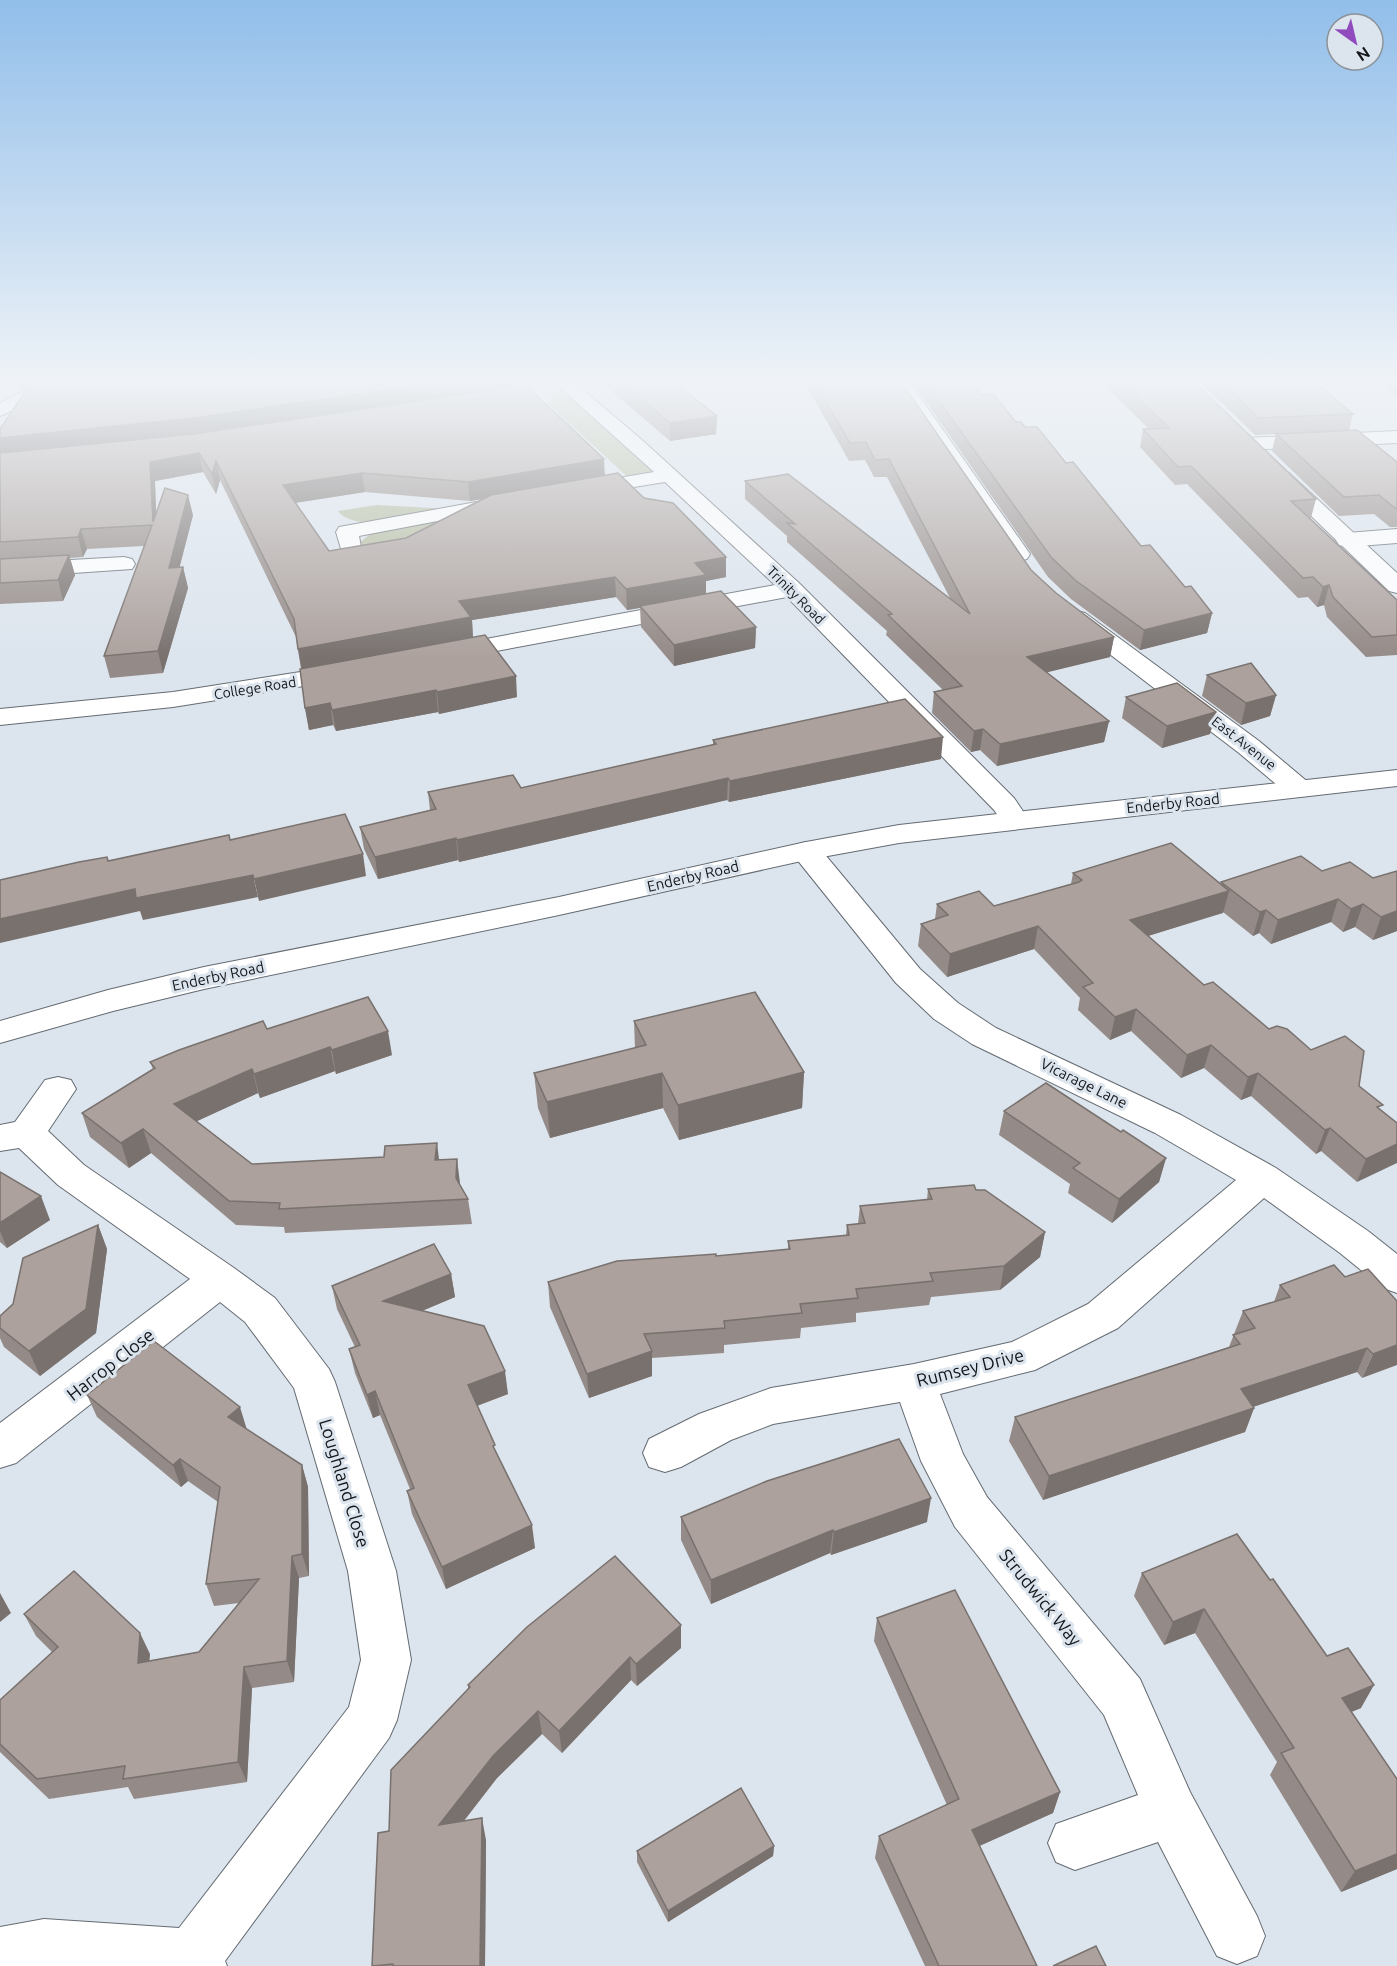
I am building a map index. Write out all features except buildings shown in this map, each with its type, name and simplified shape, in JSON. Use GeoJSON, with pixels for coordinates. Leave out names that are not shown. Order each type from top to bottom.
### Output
{"type":"FeatureCollection","features":[{"type":"Feature","properties":{"kind":"street"},"geometry":{"type":"LineString","coordinates":[[966,475],[1031,573]]}},
{"type":"Feature","properties":{"kind":"street"},"geometry":{"type":"LineString","coordinates":[[1280,475],[1397,586]]}},
{"type":"Feature","properties":{"kind":"street"},"geometry":{"type":"LineString","coordinates":[[563,493],[667,476]]}},
{"type":"Feature","properties":{"kind":"street","name":"Trinity Road"},"geometry":{"type":"LineString","coordinates":[[667,476],[712,514],[792,590],[1004,804],[1015,820]]}},
{"type":"Feature","properties":{"kind":"street"},"geometry":{"type":"LineString","coordinates":[[331,516],[349,540],[528,499]]}},
{"type":"Feature","properties":{"kind":"street"},"geometry":{"type":"LineString","coordinates":[[1347,540],[1397,536]]}},
{"type":"Feature","properties":{"kind":"street"},"geometry":{"type":"LineString","coordinates":[[0,571],[124,564]]}},
{"type":"Feature","properties":{"kind":"street"},"geometry":{"type":"LineString","coordinates":[[429,657],[792,590]]}},
{"type":"Feature","properties":{"kind":"street","name":"East Avenue"},"geometry":{"type":"LineString","coordinates":[[1062,606],[1214,720],[1299,789]]}},
{"type":"Feature","properties":{"kind":"street","name":"College Road"},"geometry":{"type":"LineString","coordinates":[[0,717],[223,693],[371,668]]}},
{"type":"Feature","properties":{"kind":"street","name":"Enderby Road"},"geometry":{"type":"LineString","coordinates":[[0,1032],[108,1001],[204,978],[559,906],[806,850],[899,834],[1397,778]]}},
{"type":"Feature","properties":{"kind":"street","name":"Vicarage Lane"},"geometry":{"type":"LineString","coordinates":[[806,850],[908,976],[946,1011],[984,1036],[1167,1124],[1263,1178],[1354,1242],[1397,1277]]}},
{"type":"Feature","properties":{"kind":"street","name":"Loughland Close"},"geometry":{"type":"LineString","coordinates":[[58,1089],[14,1135],[220,1279],[260,1310],[314,1382],[372,1571],[386,1660],[371,1720],[195,1962]]}},
{"type":"Feature","properties":{"kind":"street","name":"Rumsey Drive"},"geometry":{"type":"LineString","coordinates":[[665,1453],[716,1427],[771,1406],[914,1382],[1020,1358],[1103,1316],[1263,1178]]}},
{"type":"Feature","properties":{"kind":"street","name":"Harrop Close"},"geometry":{"type":"LineString","coordinates":[[0,1449],[220,1279]]}},
{"type":"Feature","properties":{"kind":"street","name":"Strudwick Way"},"geometry":{"type":"LineString","coordinates":[[914,1382],[943,1461],[971,1512],[1122,1697],[1171,1811],[1237,1935]]}},
{"type":"Feature","properties":{"kind":"street"},"geometry":{"type":"LineString","coordinates":[[1076,1843],[1171,1811]]}},
{"type":"Feature","properties":{"kind":"street"},"geometry":{"type":"LineString","coordinates":[[0,1956],[44,1948],[195,1962]]}},
{"type":"Feature","properties":{"kind":"green space"},"geometry":{"type":"Polygon","coordinates":[[[625,475],[667,476],[632,481],[625,475]]]}},
{"type":"Feature","properties":{"kind":"green space"},"geometry":{"type":"Polygon","coordinates":[[[377,505],[450,509],[391,521],[374,522],[359,522],[347,518],[338,511],[377,505]]]}},
{"type":"Feature","properties":{"kind":"green space"},"geometry":{"type":"Polygon","coordinates":[[[454,518],[386,547],[363,550],[359,543],[374,531],[454,518]]]}}]}
